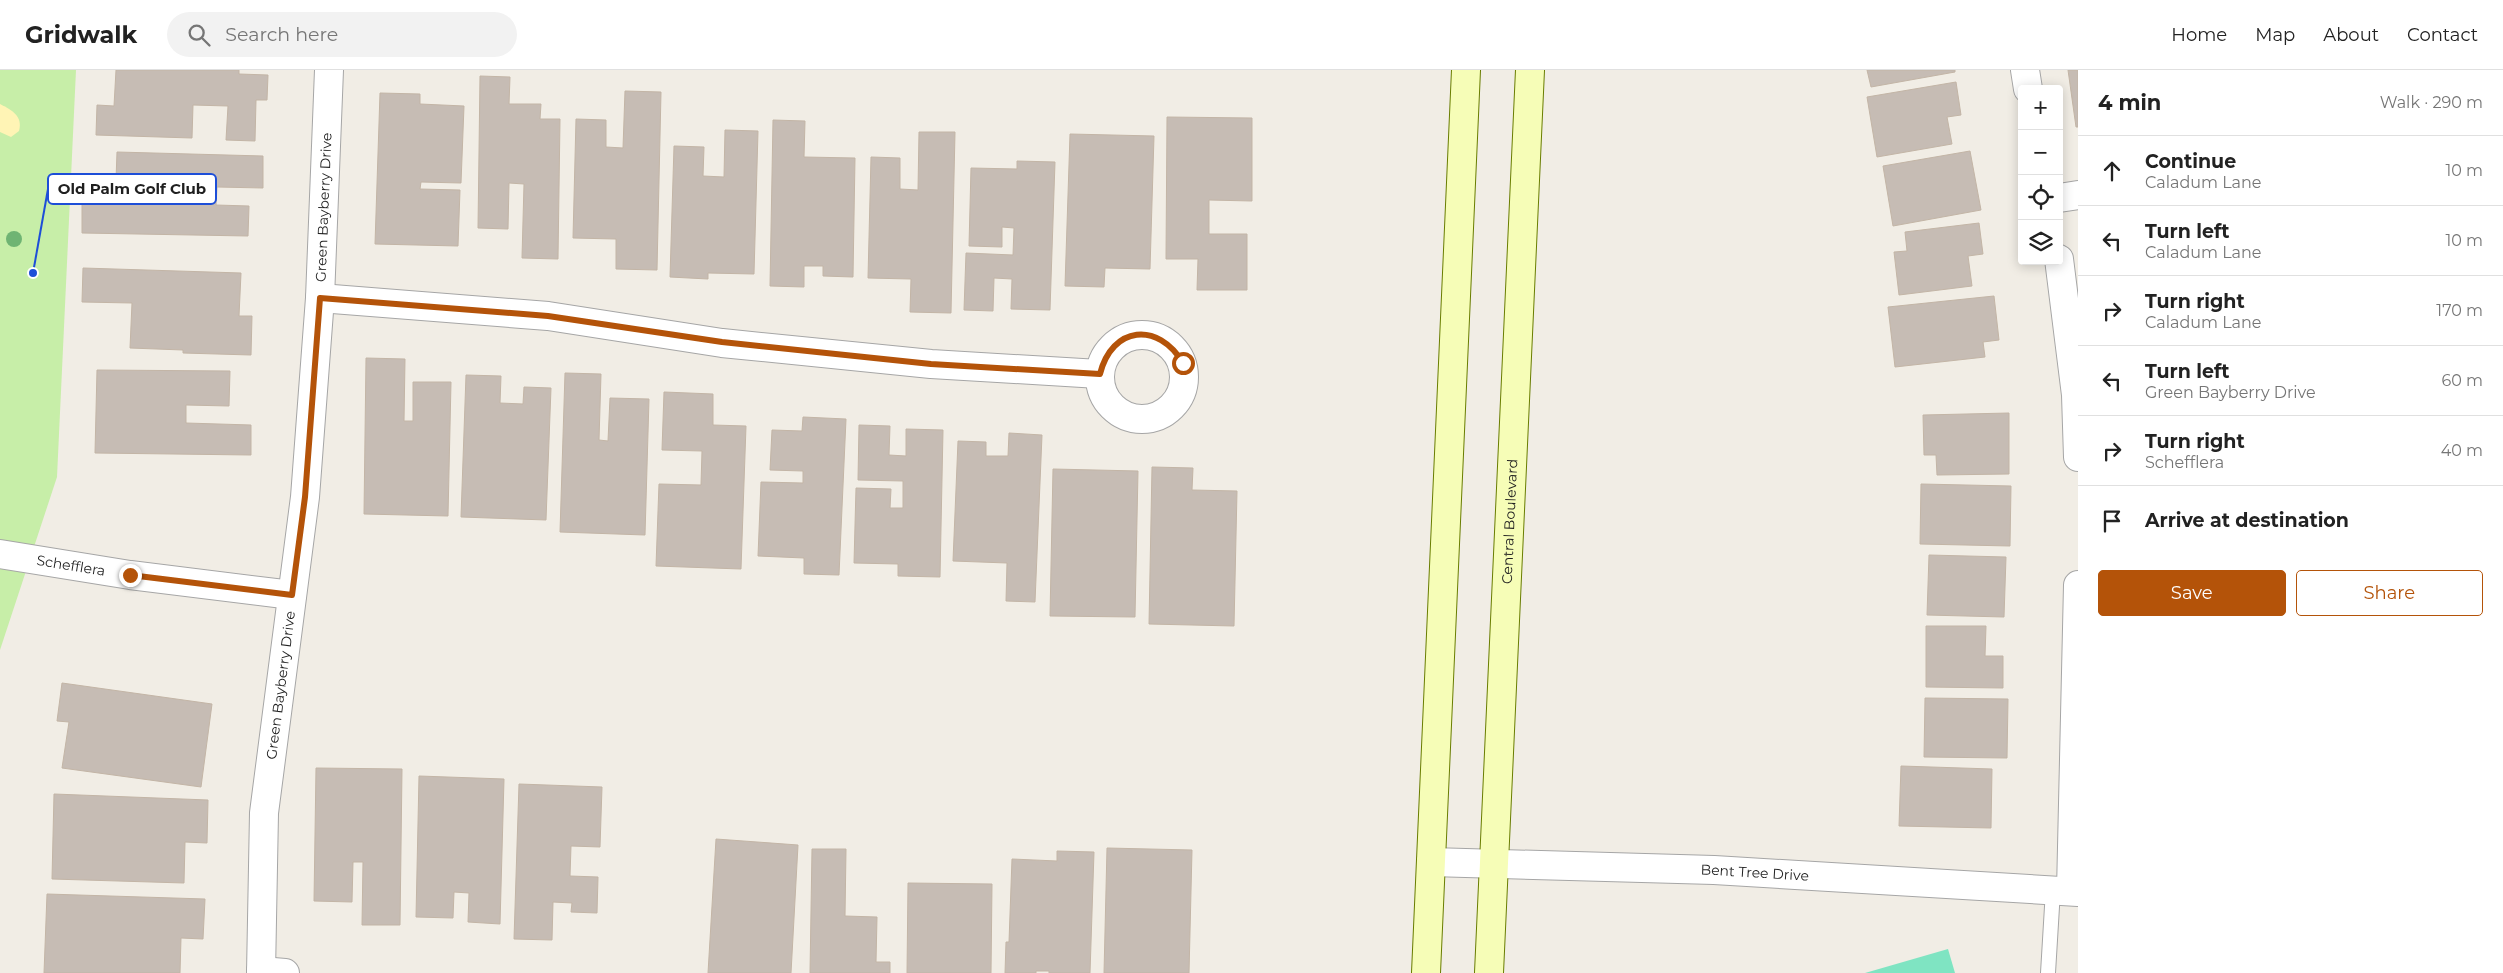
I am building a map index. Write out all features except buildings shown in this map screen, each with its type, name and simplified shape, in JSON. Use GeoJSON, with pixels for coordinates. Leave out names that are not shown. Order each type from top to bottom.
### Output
{"type":"FeatureCollection","features":[{"type":"Feature","properties":{"kind":"street","name":"Green Bayberry Drive"},"geometry":{"type":"LineString","coordinates":[[269,972],[264,813],[305,497],[320,298],[329,70]]}},
{"type":"Feature","properties":{"kind":"street"},"geometry":{"type":"LineString","coordinates":[[1426,973],[1466,70]]}},
{"type":"Feature","properties":{"kind":"street","name":"Central Boulevard"},"geometry":{"type":"LineString","coordinates":[[1489,973],[1530,70]]}},
{"type":"Feature","properties":{"kind":"street"},"geometry":{"type":"LineString","coordinates":[[2024,70],[2027,85]]}},
{"type":"Feature","properties":{"kind":"street"},"geometry":{"type":"LineString","coordinates":[[2063,197],[2078,195]]}},
{"type":"Feature","properties":{"kind":"street"},"geometry":{"type":"LineString","coordinates":[[2060,265],[2076,395],[2078,457]]}},
{"type":"Feature","properties":{"kind":"street"},"geometry":{"type":"LineString","coordinates":[[320,298],[548,316],[722,342],[922,363],[1100,374]]}},
{"type":"Feature","properties":{"kind":"street","name":"Schefflera"},"geometry":{"type":"LineString","coordinates":[[0,554],[130,575],[292,595]]}},
{"type":"Feature","properties":{"kind":"street"},"geometry":{"type":"LineString","coordinates":[[2067,891],[2078,585]]}},
{"type":"Feature","properties":{"kind":"street","name":"Bent Tree Drive"},"geometry":{"type":"LineString","coordinates":[[1431,862],[1760,872],[2067,891]]}},
{"type":"Feature","properties":{"kind":"lane"},"geometry":{"type":"LineString","coordinates":[[2048,973],[2067,891]]}},
{"type":"Feature","properties":{"kind":"green space"},"geometry":{"type":"Polygon","coordinates":[[[0,70],[76,70],[57,477],[0,650],[0,70]]]}},
{"type":"Feature","properties":{"kind":"green space"},"geometry":{"type":"Polygon","coordinates":[[[1948,949],[1955,973],[1865,973],[1948,949]]]}},
{"type":"Feature","properties":{"kind":"sand"},"geometry":{"type":"Polygon","coordinates":[[[0,104],[18,117],[19,131],[11,137],[0,132],[0,104]]]}},
{"type":"Feature","properties":{"kind":"place","name":"Old Palm Golf Club"},"geometry":{"type":"Point","coordinates":[33,273]}},
{"type":"Feature","properties":{"kind":"route"},"geometry":{"type":"LineString","coordinates":[[130,575],[292,595],[305,497],[320,298],[548,316],[722,342],[931,364],[1100,374],[1104,358],[1114,345],[1128,336],[1145,334],[1161,338],[1174,349],[1183,363]]}}]}
